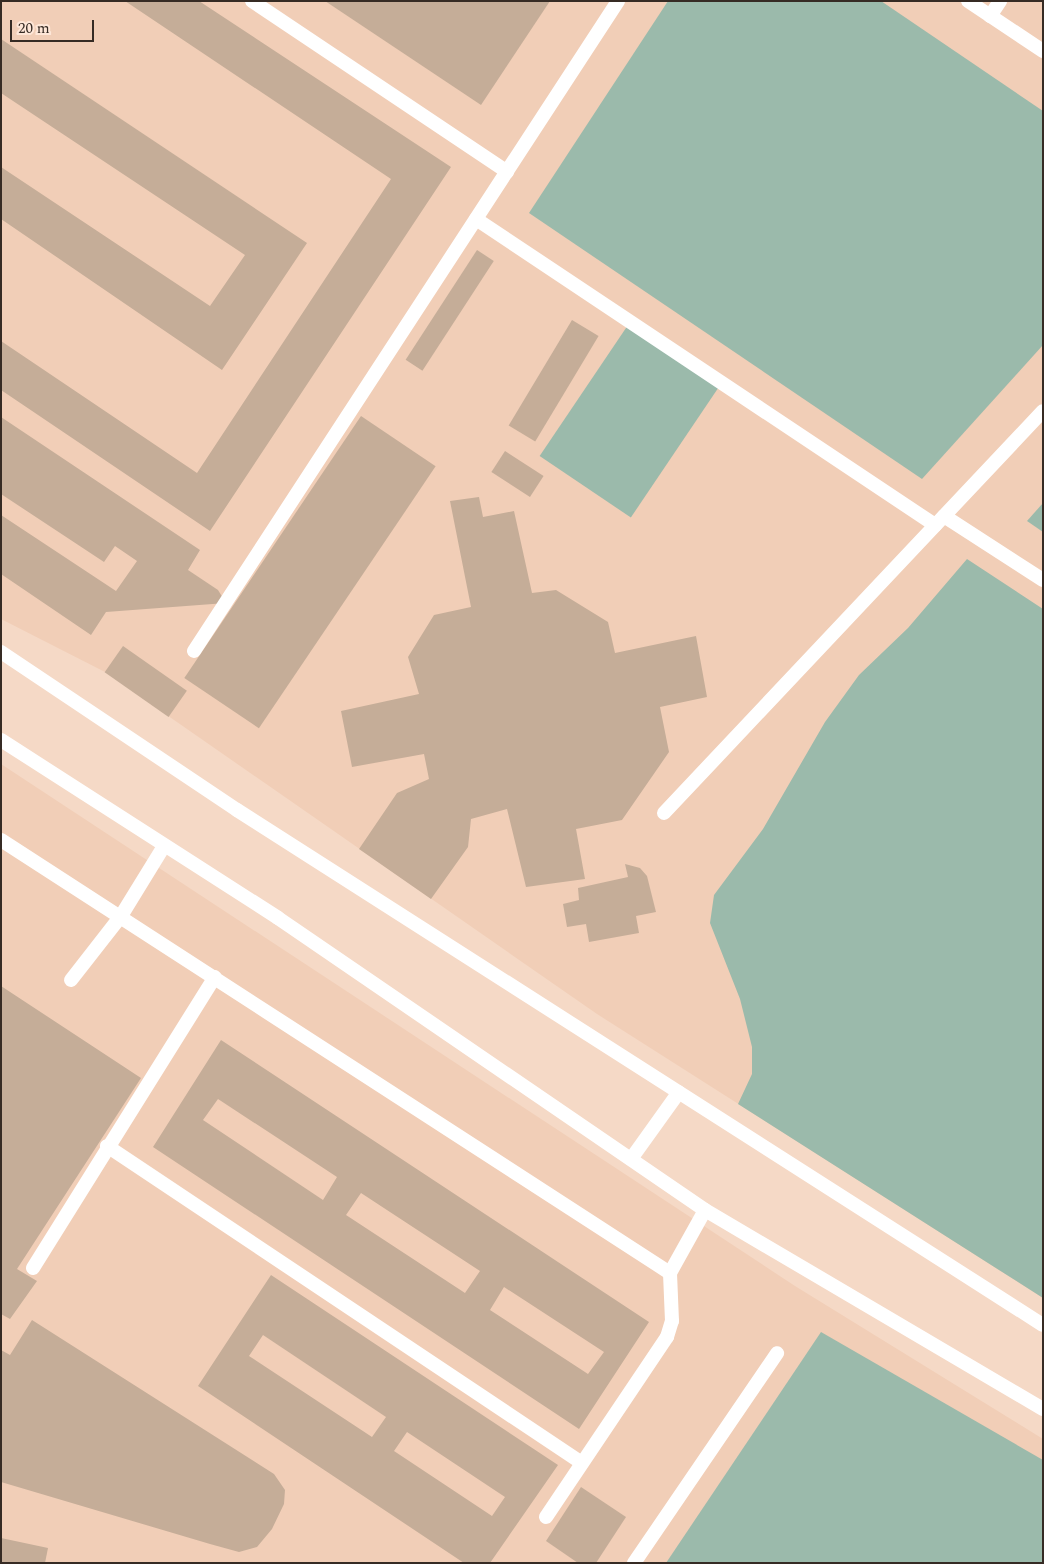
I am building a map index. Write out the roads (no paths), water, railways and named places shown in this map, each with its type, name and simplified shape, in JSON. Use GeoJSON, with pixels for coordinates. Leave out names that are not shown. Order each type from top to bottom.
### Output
{"type":"FeatureCollection","features":[{"type":"Feature","properties":{"kind":"lane"},"geometry":{"type":"LineString","coordinates":[[252,1],[507,172]]}},
{"type":"Feature","properties":{"kind":"lane"},"geometry":{"type":"LineString","coordinates":[[194,651],[618,1]]}},
{"type":"Feature","properties":{"kind":"lane"},"geometry":{"type":"LineString","coordinates":[[968,1],[1043,51]]}},
{"type":"Feature","properties":{"kind":"lane"},"geometry":{"type":"LineString","coordinates":[[990,16],[1000,1]]}},
{"type":"Feature","properties":{"kind":"lane"},"geometry":{"type":"LineString","coordinates":[[476,219],[940,520],[1043,580]]}},
{"type":"Feature","properties":{"kind":"lane"},"geometry":{"type":"LineString","coordinates":[[664,813],[1043,411]]}},
{"type":"Feature","properties":{"kind":"lane"},"geometry":{"type":"LineString","coordinates":[[1,652],[237,810],[1043,1325]]}},
{"type":"Feature","properties":{"kind":"lane"},"geometry":{"type":"LineString","coordinates":[[1,740],[286,924],[706,1210],[1043,1409]]}},
{"type":"Feature","properties":{"kind":"lane"},"geometry":{"type":"LineString","coordinates":[[1,840],[670,1273]]}},
{"type":"Feature","properties":{"kind":"lane"},"geometry":{"type":"LineString","coordinates":[[70,980],[121,916],[164,846]]}},
{"type":"Feature","properties":{"kind":"lane"},"geometry":{"type":"LineString","coordinates":[[33,1268],[107,1146],[215,977]]}},
{"type":"Feature","properties":{"kind":"lane"},"geometry":{"type":"LineString","coordinates":[[631,1159],[679,1092]]}},
{"type":"Feature","properties":{"kind":"lane"},"geometry":{"type":"LineString","coordinates":[[107,1146],[582,1463]]}},
{"type":"Feature","properties":{"kind":"lane"},"geometry":{"type":"LineString","coordinates":[[546,1517],[667,1337],[672,1321],[670,1273],[706,1210]]}},
{"type":"Feature","properties":{"kind":"lane"},"geometry":{"type":"LineString","coordinates":[[634,1563],[777,1353]]}}]}
